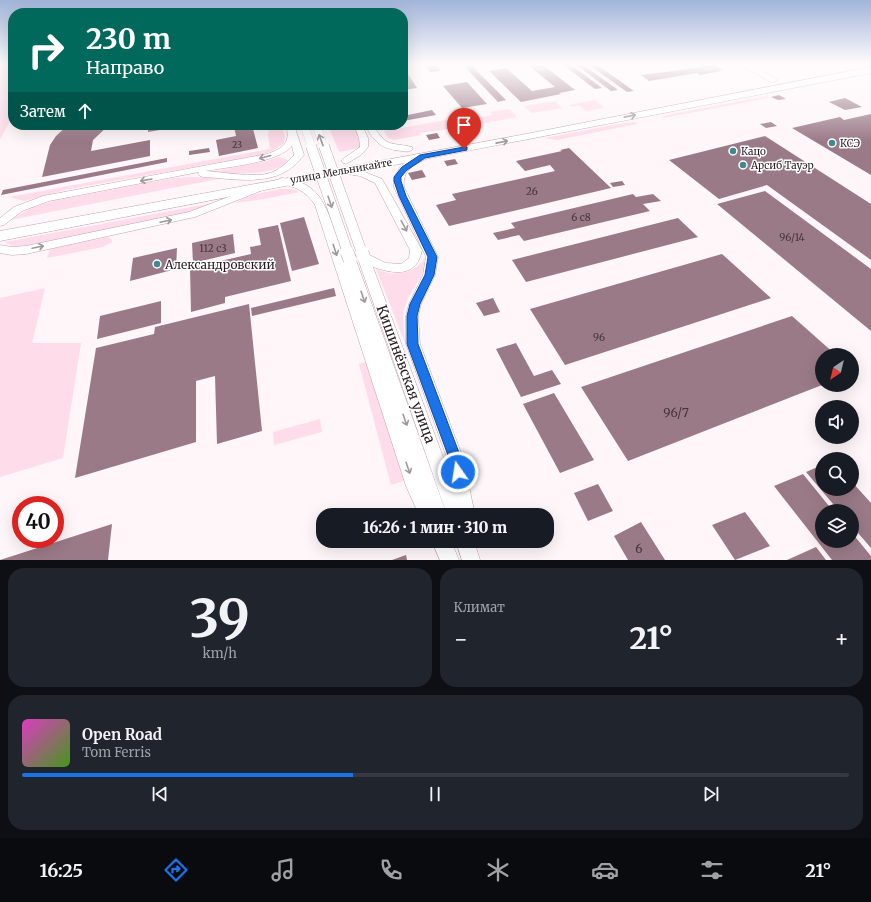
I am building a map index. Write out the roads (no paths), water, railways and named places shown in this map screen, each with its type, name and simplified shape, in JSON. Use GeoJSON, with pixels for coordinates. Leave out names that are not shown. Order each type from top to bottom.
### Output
{"type":"FeatureCollection","features":[{"type":"Feature","properties":{"kind":"main road","name":"улица Мельникайте"},"geometry":{"type":"LineString","coordinates":[[345,166],[408,149],[720,90]]}},
{"type":"Feature","properties":{"kind":"main road","name":"улица Мельникайте"},"geometry":{"type":"LineString","coordinates":[[0,228],[345,166],[423,157],[767,90]]}},
{"type":"Feature","properties":{"kind":"main road","name":"улица Мельникайте"},"geometry":{"type":"LineString","coordinates":[[0,236],[211,191]]}},
{"type":"Feature","properties":{"kind":"street"},"geometry":{"type":"LineString","coordinates":[[0,223],[18,209],[39,200],[272,155],[287,147],[292,141],[292,130]]}},
{"type":"Feature","properties":{"kind":"street"},"geometry":{"type":"LineString","coordinates":[[0,249],[12,251],[26,250],[191,215],[217,206],[273,179],[297,158],[299,155],[292,130]]}},
{"type":"Feature","properties":{"kind":"street","name":"Кишинёвская улица"},"geometry":{"type":"LineString","coordinates":[[306,130],[436,508]]}},
{"type":"Feature","properties":{"kind":"street","name":"Кишинёвская улица"},"geometry":{"type":"LineString","coordinates":[[318,130],[453,508]]}},
{"type":"Feature","properties":{"kind":"street"},"geometry":{"type":"LineString","coordinates":[[360,130],[366,144],[345,166],[379,181],[416,250],[412,261],[400,268],[388,268],[376,265],[363,256]]}},
{"type":"Feature","properties":{"kind":"street"},"geometry":{"type":"LineString","coordinates":[[372,130],[377,140],[381,143],[392,147],[408,149]]}},
{"type":"Feature","properties":{"kind":"street"},"geometry":{"type":"LineString","coordinates":[[423,157],[404,168],[397,181],[432,257],[429,275],[415,304],[412,316],[412,344],[455,458],[465,508]]}},
{"type":"Feature","properties":{"kind":"street"},"geometry":{"type":"LineString","coordinates":[[184,173],[273,179],[294,184],[311,191],[316,196],[414,486],[425,508]]}},
{"type":"Feature","properties":{"kind":"street"},"geometry":{"type":"LineString","coordinates":[[444,548],[450,560]]}},
{"type":"Feature","properties":{"kind":"street"},"geometry":{"type":"LineString","coordinates":[[449,548],[453,560]]}},
{"type":"Feature","properties":{"kind":"street"},"geometry":{"type":"LineString","coordinates":[[467,548],[471,560]]}},
{"type":"Feature","properties":{"kind":"street"},"geometry":{"type":"LineString","coordinates":[[472,548],[474,560]]}},
{"type":"Feature","properties":{"kind":"place","name":"КСЭ"},"geometry":{"type":"Point","coordinates":[832,143]}},
{"type":"Feature","properties":{"kind":"place","name":"Кацо"},"geometry":{"type":"Point","coordinates":[733,151]}},
{"type":"Feature","properties":{"kind":"place","name":"Арсиб Тауэр"},"geometry":{"type":"Point","coordinates":[743,165]}},
{"type":"Feature","properties":{"kind":"place","name":"Александровский"},"geometry":{"type":"Point","coordinates":[157,264]}}]}
